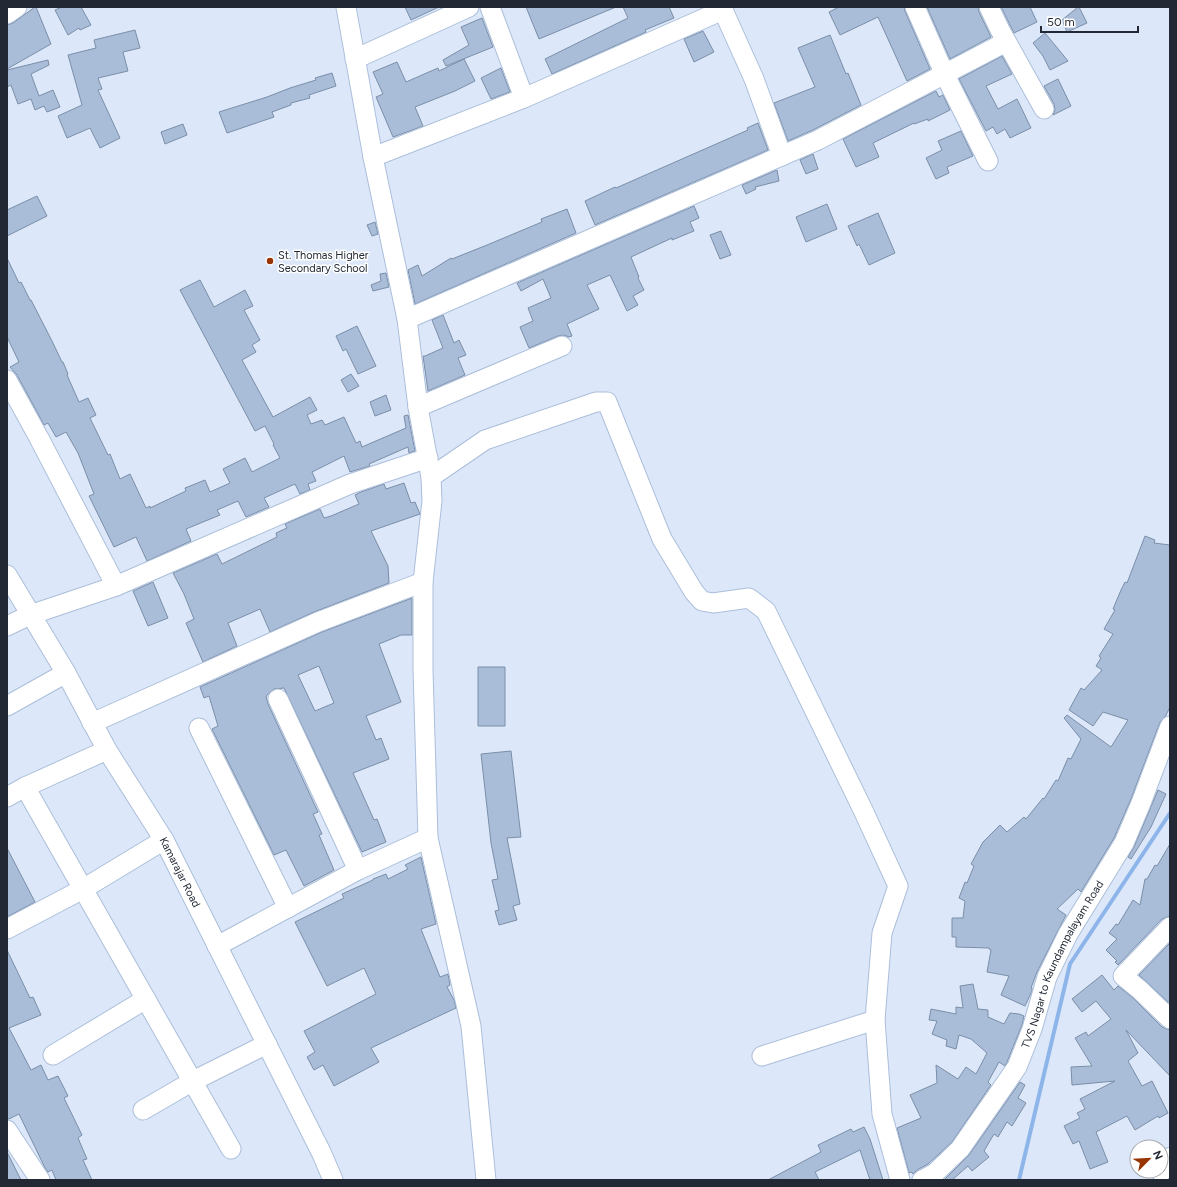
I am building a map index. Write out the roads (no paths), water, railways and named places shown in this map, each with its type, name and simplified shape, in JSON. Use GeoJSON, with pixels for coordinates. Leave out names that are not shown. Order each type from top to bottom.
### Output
{"type":"FeatureCollection","features":[{"type":"Feature","properties":{"kind":"street"},"geometry":{"type":"LineString","coordinates":[[7,14],[17,7]]}},
{"type":"Feature","properties":{"kind":"street"},"geometry":{"type":"LineString","coordinates":[[355,58],[469,7]]}},
{"type":"Feature","properties":{"kind":"street"},"geometry":{"type":"LineString","coordinates":[[490,7],[524,98]]}},
{"type":"Feature","properties":{"kind":"street"},"geometry":{"type":"LineString","coordinates":[[914,7],[945,75],[988,161]]}},
{"type":"Feature","properties":{"kind":"street"},"geometry":{"type":"LineString","coordinates":[[989,7],[1006,42],[1044,109]]}},
{"type":"Feature","properties":{"kind":"street"},"geometry":{"type":"LineString","coordinates":[[349,8],[355,58],[373,157],[408,320],[418,407],[431,477],[432,501],[422,582],[428,838],[471,1026],[486,1180]]}},
{"type":"Feature","properties":{"kind":"street"},"geometry":{"type":"LineString","coordinates":[[373,157],[524,98],[722,9],[754,79],[782,156]]}},
{"type":"Feature","properties":{"kind":"street"},"geometry":{"type":"LineString","coordinates":[[408,320],[818,140],[1006,42]]}},
{"type":"Feature","properties":{"kind":"street"},"geometry":{"type":"LineString","coordinates":[[418,407],[562,346]]}},
{"type":"Feature","properties":{"kind":"street"},"geometry":{"type":"LineString","coordinates":[[7,380],[116,586]]}},
{"type":"Feature","properties":{"kind":"street"},"geometry":{"type":"LineString","coordinates":[[431,477],[485,440],[596,402],[607,402],[662,539],[694,592],[702,600],[713,603],[749,598],[766,611],[863,810],[898,886],[882,933],[875,1020],[882,1114],[900,1180]]}},
{"type":"Feature","properties":{"kind":"street"},"geometry":{"type":"LineString","coordinates":[[7,626],[30,615],[116,586],[350,484],[428,458]]}},
{"type":"Feature","properties":{"kind":"street","name":"Kamarajar Road"},"geometry":{"type":"LineString","coordinates":[[7,575],[66,673],[107,750],[164,840],[322,1154],[333,1180]]}},
{"type":"Feature","properties":{"kind":"street"},"geometry":{"type":"LineString","coordinates":[[92,722],[318,622],[422,582]]}},
{"type":"Feature","properties":{"kind":"street"},"geometry":{"type":"LineString","coordinates":[[7,706],[66,673]]}},
{"type":"Feature","properties":{"kind":"street"},"geometry":{"type":"LineString","coordinates":[[278,699],[358,870]]}},
{"type":"Feature","properties":{"kind":"street","name":"TVS Nagar to Kaundampalayam Road"},"geometry":{"type":"LineString","coordinates":[[922,1180],[935,1173],[960,1149],[1017,1067],[1032,1029],[1047,978],[1068,934],[1124,843],[1170,726]]}},
{"type":"Feature","properties":{"kind":"street"},"geometry":{"type":"LineString","coordinates":[[199,728],[288,908]]}},
{"type":"Feature","properties":{"kind":"street"},"geometry":{"type":"LineString","coordinates":[[7,797],[25,787],[107,750]]}},
{"type":"Feature","properties":{"kind":"street"},"geometry":{"type":"LineString","coordinates":[[25,787],[231,1149]]}},
{"type":"Feature","properties":{"kind":"street"},"geometry":{"type":"LineString","coordinates":[[217,946],[358,870],[428,838]]}},
{"type":"Feature","properties":{"kind":"street"},"geometry":{"type":"LineString","coordinates":[[7,929],[83,888],[164,840]]}},
{"type":"Feature","properties":{"kind":"street"},"geometry":{"type":"LineString","coordinates":[[1170,926],[1123,976],[1170,1019]]}},
{"type":"Feature","properties":{"kind":"street"},"geometry":{"type":"LineString","coordinates":[[54,1055],[146,999]]}},
{"type":"Feature","properties":{"kind":"street"},"geometry":{"type":"LineString","coordinates":[[762,1056],[875,1020]]}},
{"type":"Feature","properties":{"kind":"street"},"geometry":{"type":"LineString","coordinates":[[143,1110],[193,1081],[267,1044]]}},
{"type":"Feature","properties":{"kind":"street"},"geometry":{"type":"LineString","coordinates":[[7,1130],[40,1180]]}},
{"type":"Feature","properties":{"kind":"waterway"},"geometry":{"type":"LineString","coordinates":[[1019,1180],[1070,964],[1170,813]]}},
{"type":"Feature","properties":{"kind":"place","name":"St. Thomas Higher Secondary School"},"geometry":{"type":"Point","coordinates":[270,261]}}]}
